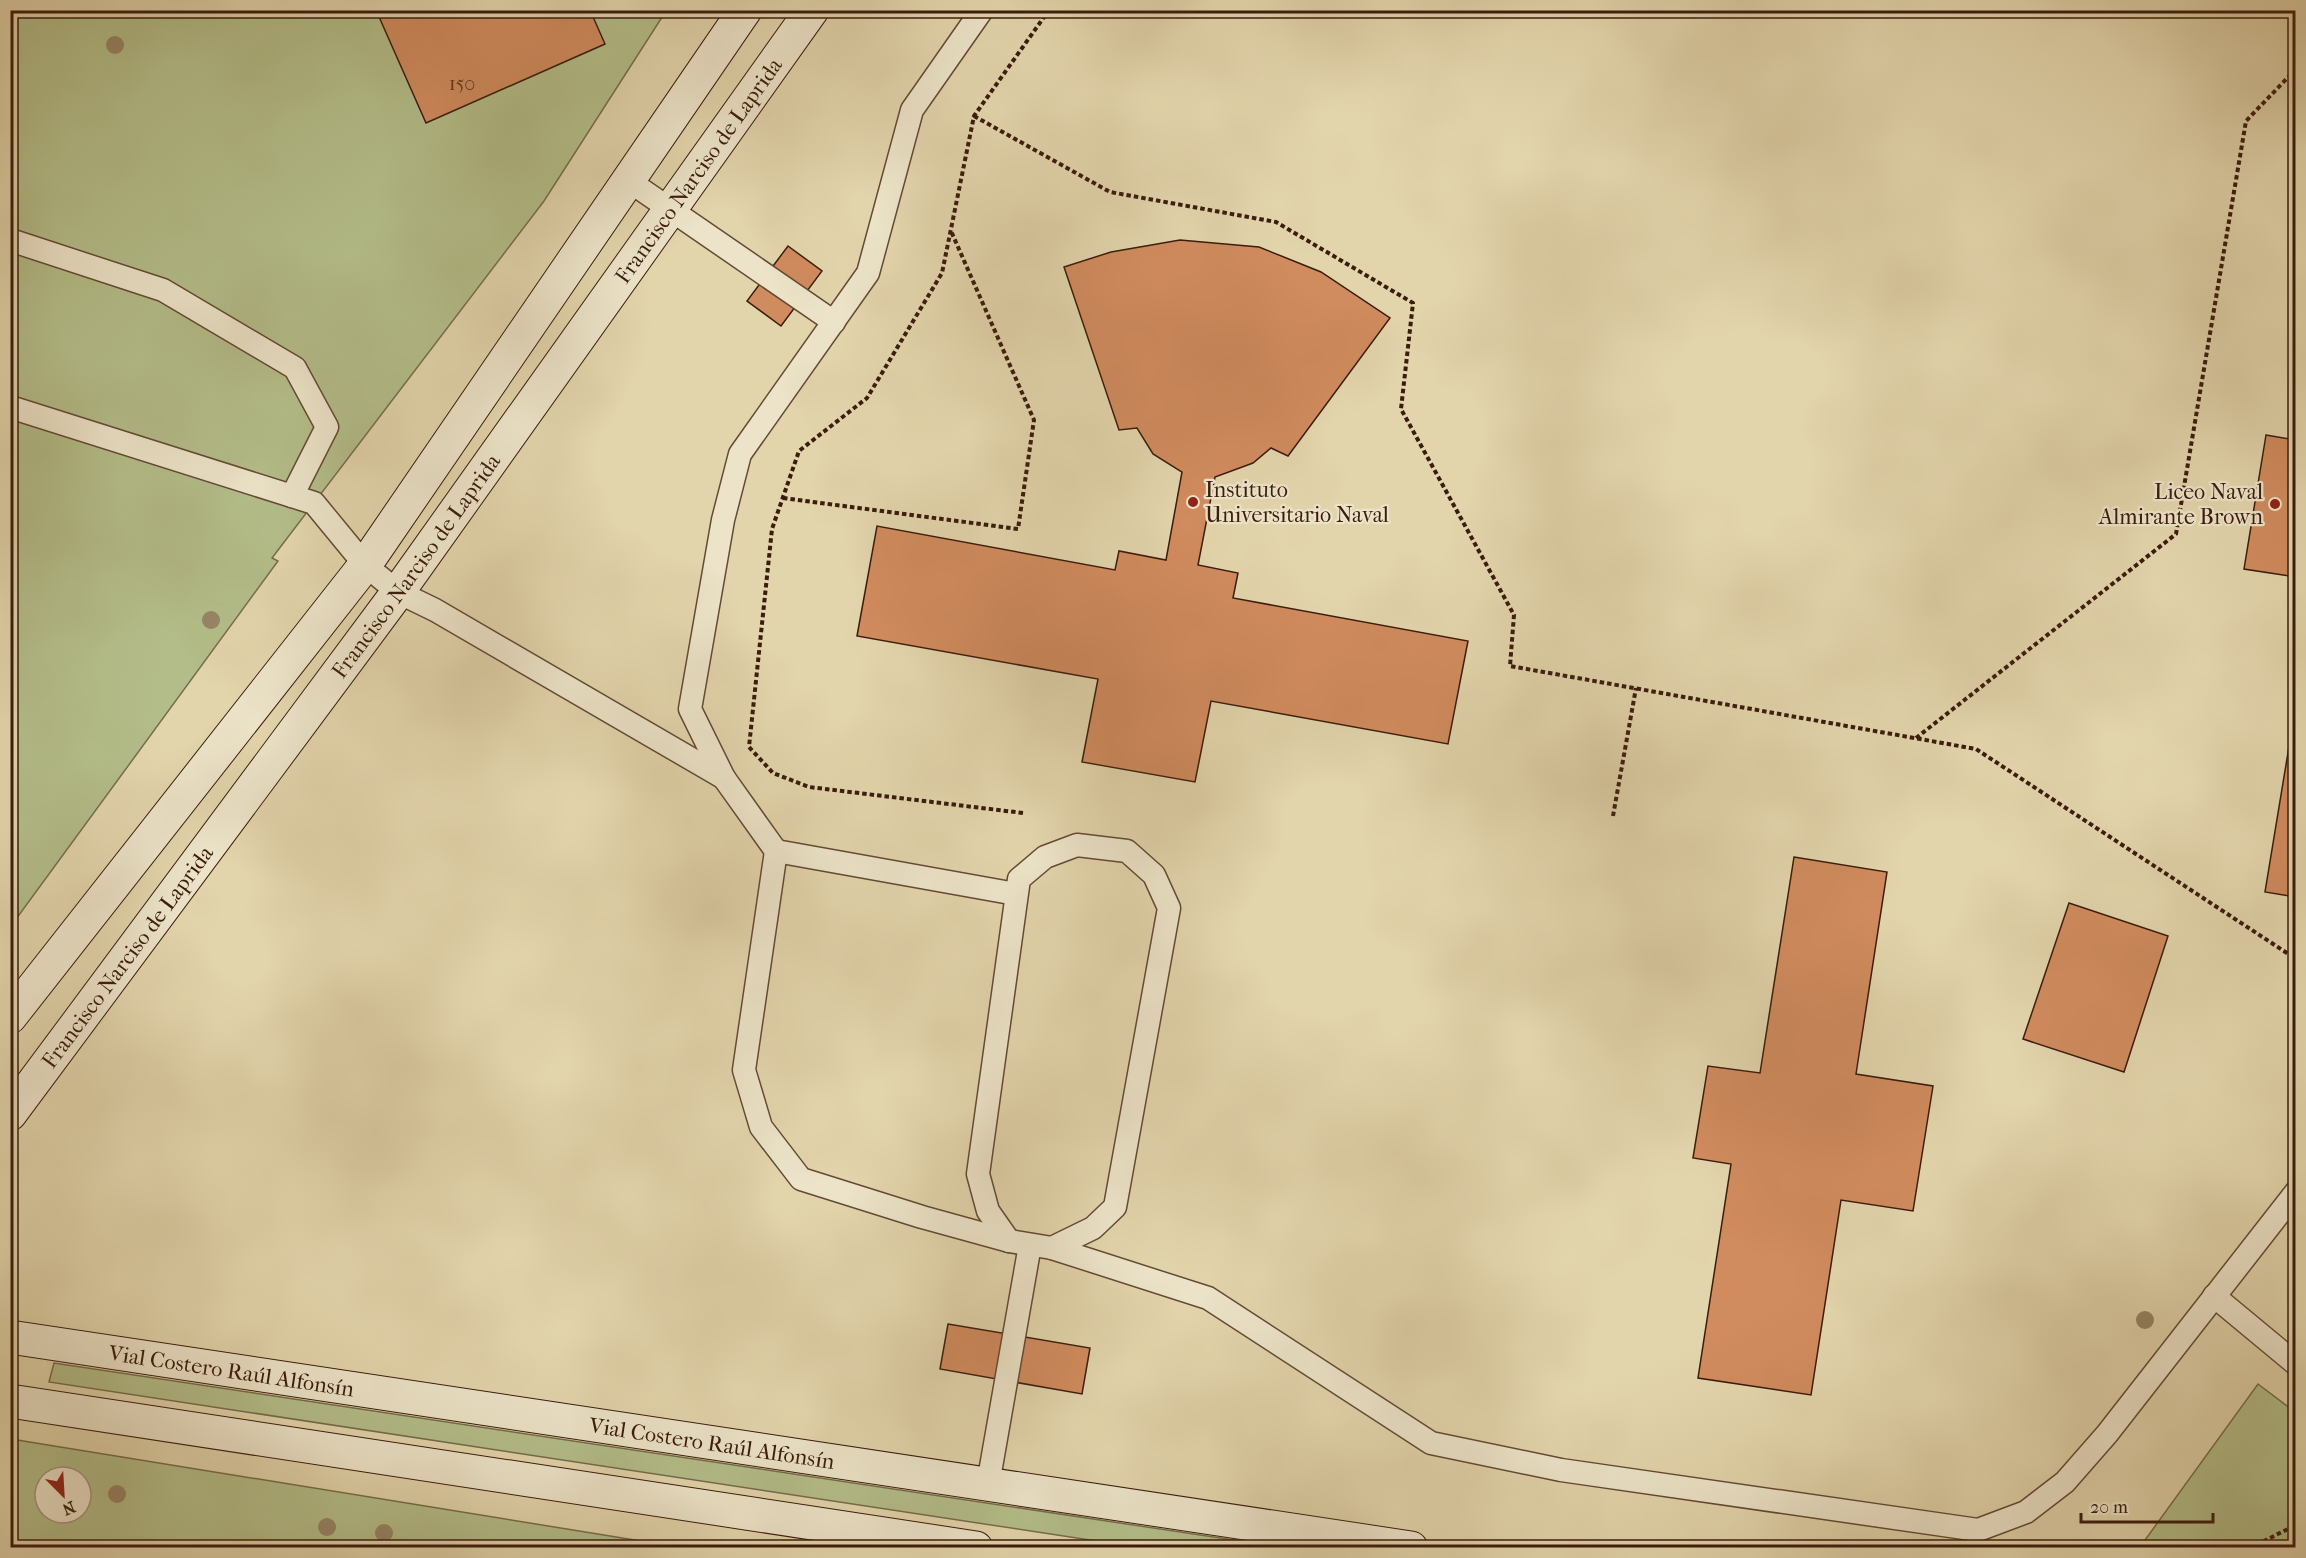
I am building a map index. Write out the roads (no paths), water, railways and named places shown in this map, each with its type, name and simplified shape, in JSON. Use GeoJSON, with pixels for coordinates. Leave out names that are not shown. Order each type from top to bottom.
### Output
{"type":"FeatureCollection","features":[{"type":"Feature","properties":{"kind":"street","name":"Francisco Narciso de Laprida"},"geometry":{"type":"LineString","coordinates":[[10,1017],[365,565],[745,10]]}},
{"type":"Feature","properties":{"kind":"street","name":"Francisco Narciso de Laprida"},"geometry":{"type":"LineString","coordinates":[[10,1114],[398,592],[812,10]]}},
{"type":"Feature","properties":{"kind":"street","name":"Vial Costero Raúl Alfonsín"},"geometry":{"type":"LineString","coordinates":[[10,1337],[1411,1548]]}},
{"type":"Feature","properties":{"kind":"street"},"geometry":{"type":"LineString","coordinates":[[10,1401],[976,1548]]}},
{"type":"Feature","properties":{"kind":"lane"},"geometry":{"type":"LineString","coordinates":[[982,10],[912,110],[868,273],[740,454],[723,520],[690,710],[724,778],[776,851],[744,1070],[760,1127],[801,1179],[922,1217],[1019,1243],[1052,1248],[1208,1298],[1431,1443],[1562,1470],[1978,1530],[2026,1512],[2065,1482],[2107,1434],[2295,1192]]}},
{"type":"Feature","properties":{"kind":"lane"},"geometry":{"type":"LineString","coordinates":[[629,181],[834,322]]}},
{"type":"Feature","properties":{"kind":"lane"},"geometry":{"type":"LineString","coordinates":[[10,240],[163,290],[295,368],[327,427],[292,496]]}},
{"type":"Feature","properties":{"kind":"lane"},"geometry":{"type":"LineString","coordinates":[[10,407],[314,503],[365,565],[398,592],[435,610],[724,778]]}},
{"type":"Feature","properties":{"kind":"lane"},"geometry":{"type":"LineString","coordinates":[[1019,1243],[988,1211],[978,1174],[1018,879],[1045,858],[1077,845],[1127,851],[1154,875],[1168,908],[1115,1207],[1093,1228],[1052,1248]]}},
{"type":"Feature","properties":{"kind":"lane"},"geometry":{"type":"LineString","coordinates":[[776,851],[1016,894]]}},
{"type":"Feature","properties":{"kind":"lane"},"geometry":{"type":"LineString","coordinates":[[988,1484],[1019,1243]]}},
{"type":"Feature","properties":{"kind":"lane"},"geometry":{"type":"LineString","coordinates":[[2214,1296],[2295,1365]]}},
{"type":"Feature","properties":{"kind":"place","name":"Instituto Universitario Naval"},"geometry":{"type":"Point","coordinates":[1193,502]}},
{"type":"Feature","properties":{"kind":"place","name":"Liceo Naval Almirante Brown"},"geometry":{"type":"Point","coordinates":[2275,504]}}]}
